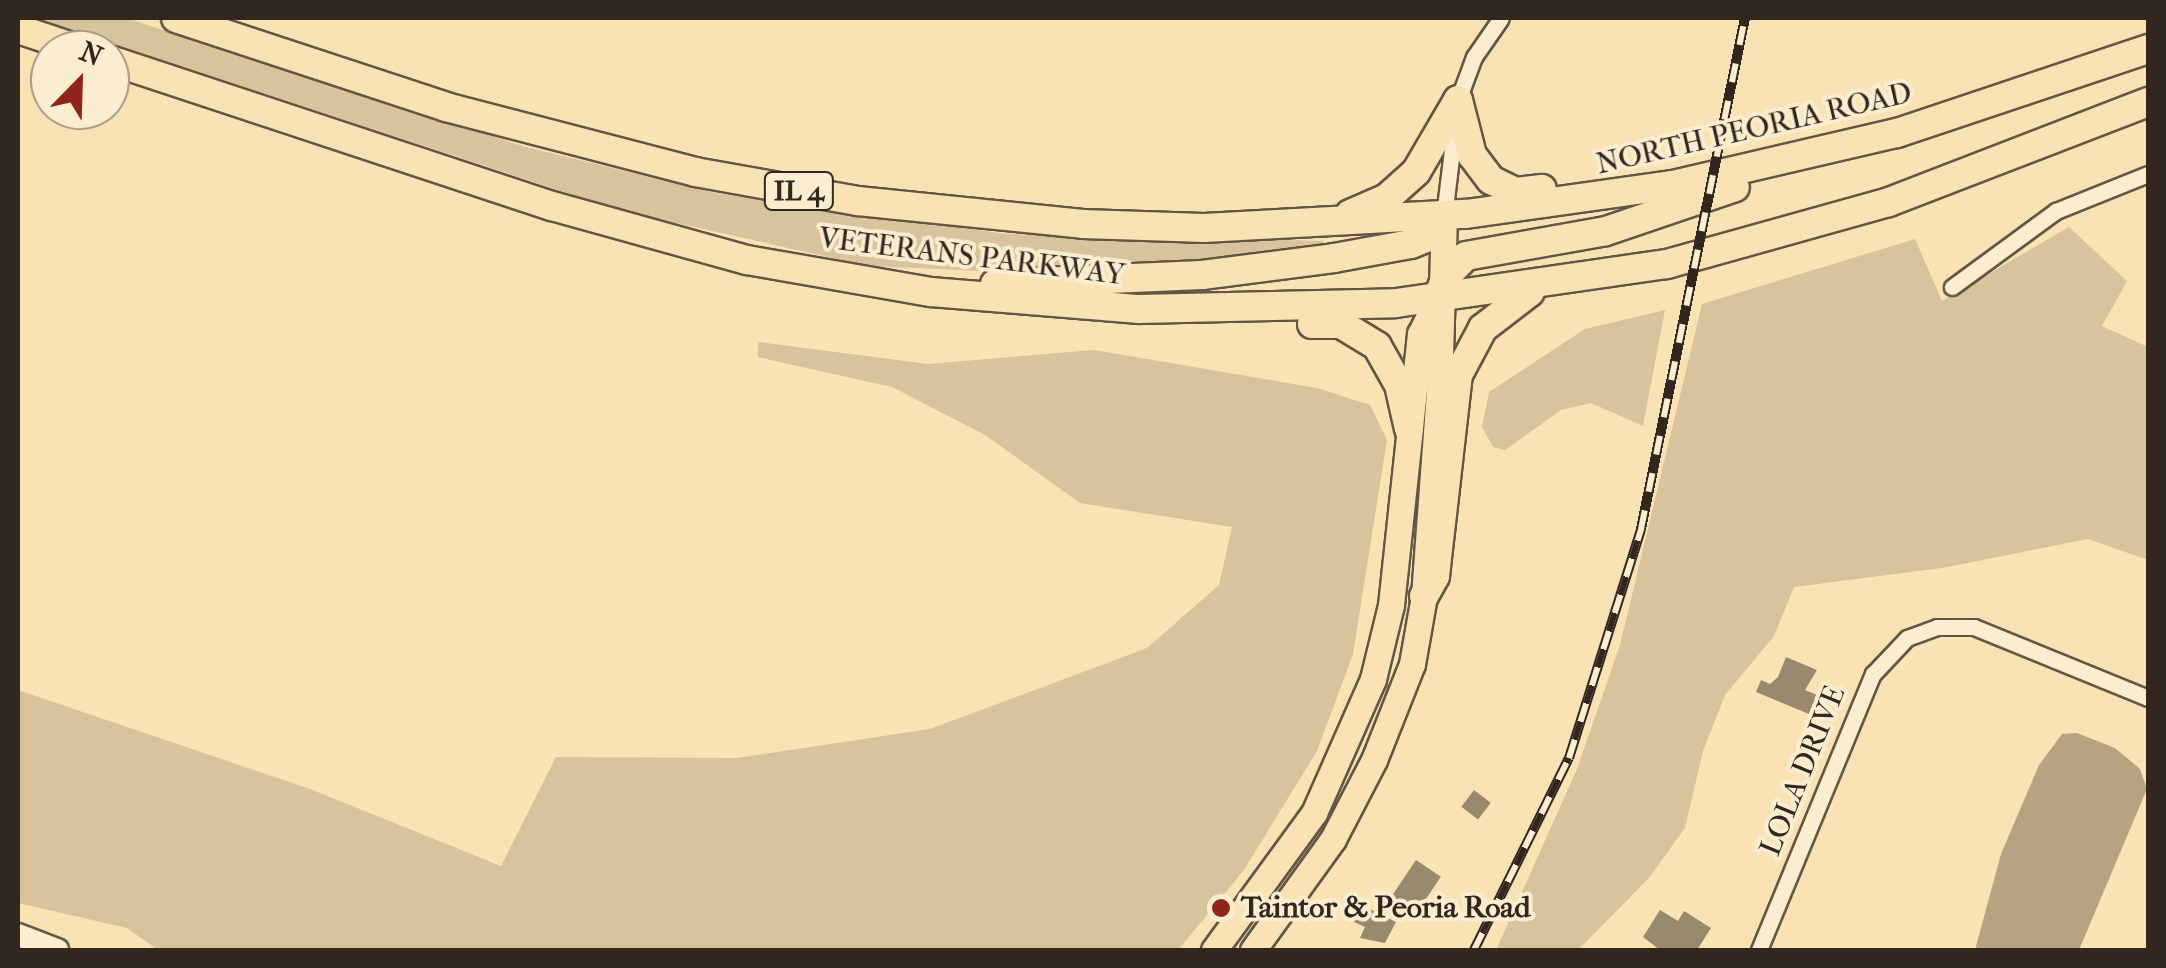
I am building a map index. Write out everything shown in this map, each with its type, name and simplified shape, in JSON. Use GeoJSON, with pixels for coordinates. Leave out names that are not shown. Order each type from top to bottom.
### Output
{"type":"FeatureCollection","features":[{"type":"Feature","properties":{"kind":"highway","name":"VETERANS PARKWAY"},"geometry":{"type":"LineString","coordinates":[[176,18],[558,140],[773,187],[1082,224],[1314,226],[1444,216]]}},
{"type":"Feature","properties":{"kind":"highway","name":"NORTH PEORIA ROAD"},"geometry":{"type":"LineString","coordinates":[[1444,216],[1642,191],[1835,150],[1981,108],[2148,49]]}},
{"type":"Feature","properties":{"kind":"highway","name":"VETERANS PARKWAY"},"geometry":{"type":"LineString","coordinates":[[130,66],[686,245],[919,290],[1043,304],[1242,310],[1438,298]]}},
{"type":"Feature","properties":{"kind":"highway"},"geometry":{"type":"LineString","coordinates":[[1314,226],[1374,206],[1406,182],[1434,147],[1458,100]]}},
{"type":"Feature","properties":{"kind":"highway"},"geometry":{"type":"LineString","coordinates":[[1458,100],[1472,155],[1504,189],[1617,180],[1642,191]]}},
{"type":"Feature","properties":{"kind":"highway"},"geometry":{"type":"LineString","coordinates":[[1835,150],[1606,231],[1466,256],[1446,276],[1438,298],[1541,286],[1667,264],[1803,228],[1984,169],[2148,102]]}},
{"type":"Feature","properties":{"kind":"highway"},"geometry":{"type":"LineString","coordinates":[[919,290],[1256,269],[1411,244],[1428,237],[1444,216]]}},
{"type":"Feature","properties":{"kind":"highway"},"geometry":{"type":"LineString","coordinates":[[1424,596],[1436,576],[1458,375],[1492,318],[1541,286]]}},
{"type":"Feature","properties":{"kind":"highway"},"geometry":{"type":"LineString","coordinates":[[1043,304],[1128,325],[1341,324],[1362,333],[1390,363],[1410,428]]}},
{"type":"Feature","properties":{"kind":"main road"},"geometry":{"type":"LineString","coordinates":[[1253,950],[1333,839],[1403,694],[1424,596],[1444,324],[1438,298],[1444,216]]}},
{"type":"Feature","properties":{"kind":"main road"},"geometry":{"type":"LineString","coordinates":[[1214,950],[1314,813],[1373,679],[1390,605],[1420,334],[1438,298]]}},
{"type":"Feature","properties":{"kind":"main road"},"geometry":{"type":"LineString","coordinates":[[18,935],[57,950]]}},
{"type":"Feature","properties":{"kind":"street"},"geometry":{"type":"LineString","coordinates":[[1444,216],[1458,100],[1474,57],[1501,18]]}},
{"type":"Feature","properties":{"kind":"street"},"geometry":{"type":"LineString","coordinates":[[1952,287],[2056,211],[2148,174]]}},
{"type":"Feature","properties":{"kind":"street","name":"LOLA DRIVE"},"geometry":{"type":"LineString","coordinates":[[1759,950],[1873,674],[1891,651],[1922,631],[1974,627],[2148,698]]}},
{"type":"Feature","properties":{"kind":"shaded area"},"geometry":{"type":"Polygon","coordinates":[[[36,18],[126,18],[526,147],[715,193],[1006,234],[1323,241],[1323,249],[1166,266],[1004,272],[869,266],[622,211],[130,49],[130,30],[72,30],[36,18]]]}},
{"type":"Feature","properties":{"kind":"shaded area"},"geometry":{"type":"Polygon","coordinates":[[[2069,227],[2127,281],[2102,326],[2148,347],[2148,560],[2088,539],[1942,568],[1794,587],[1774,636],[1725,695],[1703,751],[1685,828],[1648,879],[1578,950],[1496,950],[1577,769],[1620,645],[1702,304],[1915,239],[1942,301],[2069,227]]]}},
{"type":"Feature","properties":{"kind":"shaded area"},"geometry":{"type":"Polygon","coordinates":[[[1665,310],[1643,426],[1591,403],[1561,410],[1505,450],[1493,447],[1482,427],[1489,392],[1585,329],[1665,310]]]}},
{"type":"Feature","properties":{"kind":"shaded area"},"geometry":{"type":"Polygon","coordinates":[[[758,342],[928,364],[1094,350],[1317,388],[1370,405],[1387,440],[1353,654],[1317,751],[1244,870],[1178,950],[158,950],[127,928],[18,903],[18,690],[310,789],[501,866],[556,757],[737,758],[930,729],[1147,648],[1219,585],[1232,527],[1080,503],[985,435],[892,387],[758,357],[758,342]]]}},
{"type":"Feature","properties":{"kind":"shaded area"},"geometry":{"type":"Polygon","coordinates":[[[2077,733],[2115,748],[2140,769],[2147,789],[2079,950],[1975,950],[2001,854],[2039,765],[2062,734],[2077,733]]]}},
{"type":"Feature","properties":{"kind":"building"},"geometry":{"type":"Polygon","coordinates":[[[1786,657],[1817,670],[1805,690],[1817,695],[1809,714],[1756,692],[1761,680],[1770,684],[1778,677],[1786,657]]]}},
{"type":"Feature","properties":{"kind":"building"},"geometry":{"type":"Polygon","coordinates":[[[1474,790],[1491,803],[1478,819],[1461,807],[1474,790]]]}},
{"type":"Feature","properties":{"kind":"building"},"geometry":{"type":"Polygon","coordinates":[[[1416,860],[1441,877],[1415,916],[1390,899],[1416,860]]]}},
{"type":"Feature","properties":{"kind":"building"},"geometry":{"type":"Polygon","coordinates":[[[1362,905],[1396,922],[1385,943],[1360,938],[1365,927],[1354,922],[1362,905]]]}},
{"type":"Feature","properties":{"kind":"building"},"geometry":{"type":"Polygon","coordinates":[[[1660,910],[1678,921],[1684,911],[1711,928],[1697,950],[1660,950],[1643,937],[1660,910]]]}},
{"type":"Feature","properties":{"kind":"railway"},"geometry":{"type":"LineString","coordinates":[[1474,950],[1569,758],[1641,529],[1745,18]]}},
{"type":"Feature","properties":{"kind":"place","name":"Taintor & Peoria Road"},"geometry":{"type":"Point","coordinates":[1221,908]}}]}
